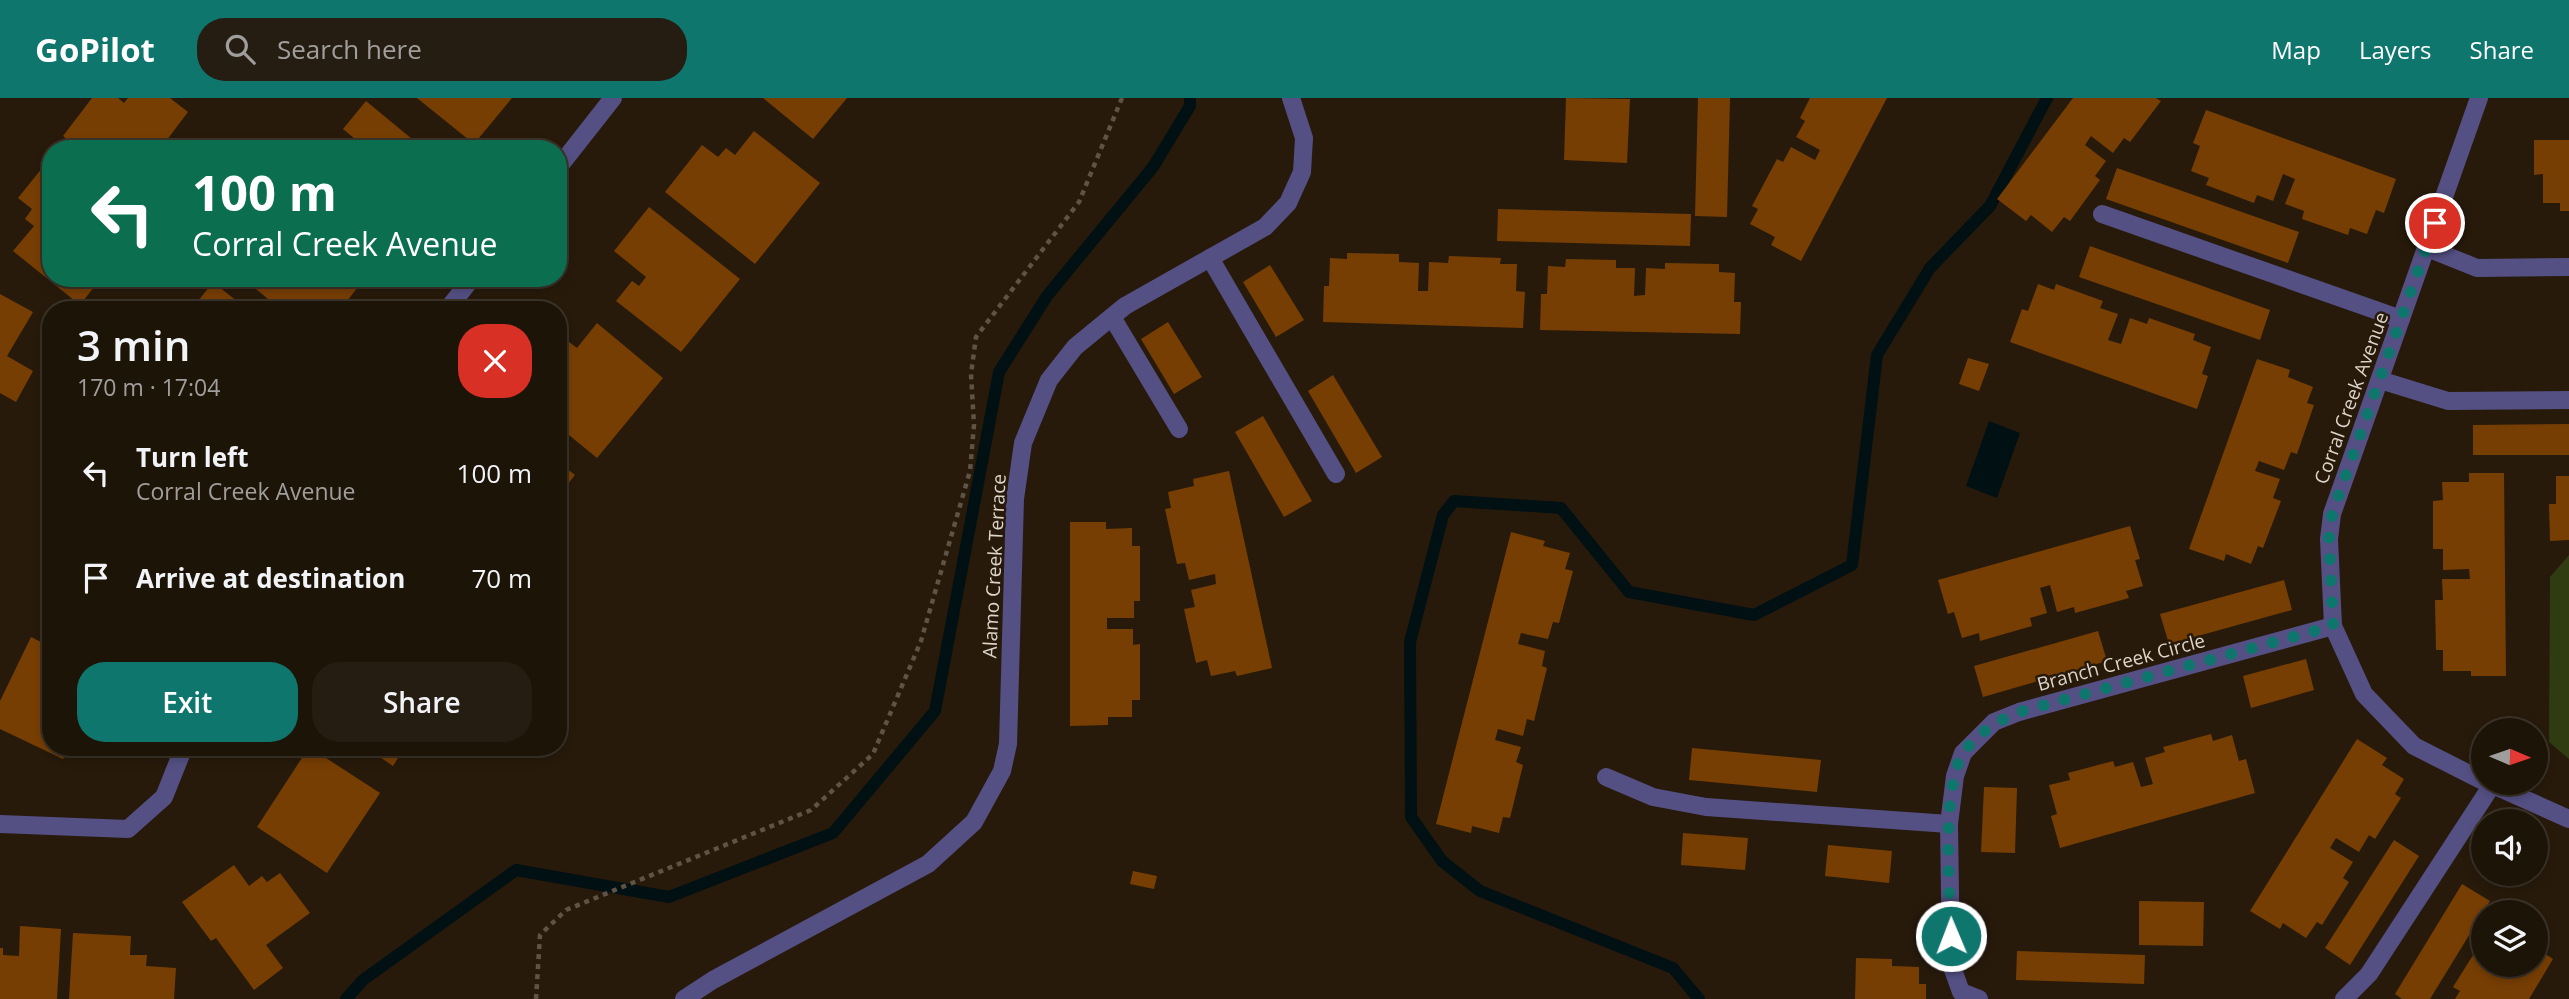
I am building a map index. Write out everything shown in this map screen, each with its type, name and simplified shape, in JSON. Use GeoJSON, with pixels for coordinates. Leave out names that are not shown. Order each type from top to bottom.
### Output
{"type":"FeatureCollection","features":[{"type":"Feature","properties":{"kind":"street"},"geometry":{"type":"LineString","coordinates":[[567,157],[613,98]]}},
{"type":"Feature","properties":{"kind":"street","name":"Alamo Creek Terrace"},"geometry":{"type":"LineString","coordinates":[[684,999],[713,980],[928,864],[974,821],[1002,771],[1008,744],[1015,499],[1023,443],[1049,380],[1075,347],[1125,306],[1265,227],[1288,203],[1301,173],[1304,138],[1291,98]]}},
{"type":"Feature","properties":{"kind":"street","name":"Corral Creek Avenue"},"geometry":{"type":"LineString","coordinates":[[2471,775],[2414,746],[2364,694],[2333,626],[2329,539],[2332,514],[2479,98]]}},
{"type":"Feature","properties":{"kind":"street"},"geometry":{"type":"LineString","coordinates":[[2102,214],[2401,319]]}},
{"type":"Feature","properties":{"kind":"street"},"geometry":{"type":"LineString","coordinates":[[2427,248],[2477,268],[2569,267]]}},
{"type":"Feature","properties":{"kind":"street"},"geometry":{"type":"LineString","coordinates":[[1210,258],[1336,474]]}},
{"type":"Feature","properties":{"kind":"street"},"geometry":{"type":"LineString","coordinates":[[454,301],[465,287]]}},
{"type":"Feature","properties":{"kind":"street"},"geometry":{"type":"LineString","coordinates":[[1112,317],[1179,429]]}},
{"type":"Feature","properties":{"kind":"street"},"geometry":{"type":"LineString","coordinates":[[2380,380],[2448,401],[2569,400]]}},
{"type":"Feature","properties":{"kind":"street","name":"Branch Creek Circle"},"geometry":{"type":"LineString","coordinates":[[1979,999],[1961,992],[1951,964],[1948,824],[1955,776],[1963,753],[1994,722],[2019,712],[2333,626]]}},
{"type":"Feature","properties":{"kind":"street"},"geometry":{"type":"LineString","coordinates":[[0,824],[128,829],[164,797],[180,756]]}},
{"type":"Feature","properties":{"kind":"street"},"geometry":{"type":"LineString","coordinates":[[1606,777],[1653,797],[1706,807],[1948,824]]}},
{"type":"Feature","properties":{"kind":"street"},"geometry":{"type":"LineString","coordinates":[[2344,999],[2369,974],[2480,795]]}},
{"type":"Feature","properties":{"kind":"street","name":"Corral Creek Avenue"},"geometry":{"type":"LineString","coordinates":[[2514,795],[2569,819]]}},
{"type":"Feature","properties":{"kind":"path"},"geometry":{"type":"LineString","coordinates":[[536,999],[540,935],[566,910],[811,810],[873,754],[921,641],[970,471],[974,425],[971,374],[976,337],[1079,202],[1122,98]]}},
{"type":"Feature","properties":{"kind":"green space"},"geometry":{"type":"Polygon","coordinates":[[[2569,555],[2569,759],[2549,742],[2550,577],[2569,555]]]}},
{"type":"Feature","properties":{"kind":"shaded area"},"geometry":{"type":"Polygon","coordinates":[[[1989,421],[2020,433],[1997,498],[1966,486],[1989,421]]]}},
{"type":"Feature","properties":{"kind":"building"},"geometry":{"type":"Polygon","coordinates":[[[92,98],[118,98],[124,103],[128,98],[170,98],[188,112],[167,140],[68,140],[63,136],[92,98]]]}},
{"type":"Feature","properties":{"kind":"building"},"geometry":{"type":"Polygon","coordinates":[[[417,98],[512,98],[477,140],[469,140],[417,98]]]}},
{"type":"Feature","properties":{"kind":"building"},"geometry":{"type":"Polygon","coordinates":[[[763,98],[847,98],[813,139],[763,98]]]}},
{"type":"Feature","properties":{"kind":"building"},"geometry":{"type":"Polygon","coordinates":[[[1566,98],[1630,99],[1627,163],[1564,160],[1566,98]]]}},
{"type":"Feature","properties":{"kind":"building"},"geometry":{"type":"Polygon","coordinates":[[[1698,98],[1730,98],[1727,217],[1695,216],[1698,98]]]}},
{"type":"Feature","properties":{"kind":"building"},"geometry":{"type":"Polygon","coordinates":[[[1810,98],[1887,98],[1801,261],[1771,245],[1775,237],[1750,224],[1758,209],[1752,206],[1777,159],[1783,162],[1791,147],[1815,160],[1820,150],[1796,137],[1805,121],[1800,118],[1810,98]]]}},
{"type":"Feature","properties":{"kind":"building"},"geometry":{"type":"Polygon","coordinates":[[[2073,98],[2156,98],[2161,101],[2130,142],[2124,138],[2113,153],[2091,136],[2085,145],[2106,161],[2095,176],[2100,180],[2070,221],[2064,217],[2052,232],[2031,215],[2026,221],[1997,199],[2073,98]]]}},
{"type":"Feature","properties":{"kind":"building"},"geometry":{"type":"Polygon","coordinates":[[[366,101],[413,140],[356,140],[343,129],[366,101]]]}},
{"type":"Feature","properties":{"kind":"building"},"geometry":{"type":"Polygon","coordinates":[[[2206,110],[2396,179],[2384,213],[2376,210],[2367,234],[2350,228],[2348,235],[2302,219],[2304,211],[2285,204],[2295,179],[2283,174],[2273,201],[2257,195],[2254,203],[2206,185],[2209,178],[2191,171],[2200,146],[2193,143],[2206,110]]]}},
{"type":"Feature","properties":{"kind":"building"},"geometry":{"type":"Polygon","coordinates":[[[754,131],[820,183],[755,264],[665,192],[702,145],[718,157],[726,148],[735,155],[754,131]]]}},
{"type":"Feature","properties":{"kind":"building"},"geometry":{"type":"Polygon","coordinates":[[[2534,140],[2569,140],[2569,211],[2560,211],[2560,203],[2543,203],[2543,174],[2534,175],[2534,140]]]}},
{"type":"Feature","properties":{"kind":"building"},"geometry":{"type":"Polygon","coordinates":[[[42,168],[42,274],[13,251],[34,226],[25,219],[32,209],[18,198],[42,168]]]}},
{"type":"Feature","properties":{"kind":"building"},"geometry":{"type":"Polygon","coordinates":[[[2117,168],[2299,232],[2288,263],[2106,199],[2117,168]]]}},
{"type":"Feature","properties":{"kind":"building"},"geometry":{"type":"Polygon","coordinates":[[[649,207],[740,279],[681,352],[616,301],[632,281],[639,286],[646,277],[614,251],[649,207]]]}},
{"type":"Feature","properties":{"kind":"building"},"geometry":{"type":"Polygon","coordinates":[[[1498,209],[1691,214],[1690,246],[1497,241],[1498,209]]]}},
{"type":"Feature","properties":{"kind":"building"},"geometry":{"type":"Polygon","coordinates":[[[2090,246],[2270,310],[2260,340],[2079,277],[2090,246]]]}},
{"type":"Feature","properties":{"kind":"building"},"geometry":{"type":"Polygon","coordinates":[[[1347,253],[1399,254],[1399,262],[1419,263],[1418,291],[1428,291],[1429,262],[1448,263],[1449,256],[1501,258],[1500,264],[1517,264],[1516,291],[1525,292],[1523,328],[1323,322],[1324,286],[1329,286],[1330,258],[1347,259],[1347,253]]]}},
{"type":"Feature","properties":{"kind":"building"},"geometry":{"type":"Polygon","coordinates":[[[1566,259],[1616,260],[1616,268],[1635,268],[1634,296],[1645,295],[1646,268],[1665,269],[1665,263],[1719,264],[1719,272],[1735,273],[1734,302],[1741,302],[1740,334],[1540,330],[1541,294],[1547,294],[1548,266],[1565,267],[1566,259]]]}},
{"type":"Feature","properties":{"kind":"building"},"geometry":{"type":"Polygon","coordinates":[[[1270,265],[1304,320],[1276,337],[1243,282],[1270,265]]]}},
{"type":"Feature","properties":{"kind":"building"},"geometry":{"type":"Polygon","coordinates":[[[2038,284],[2054,290],[2056,284],[2103,301],[2100,308],[2118,314],[2108,340],[2121,344],[2130,318],[2147,324],[2149,318],[2195,334],[2193,340],[2211,347],[2202,374],[2208,376],[2197,409],[2010,342],[2022,309],[2028,311],[2038,284]]]}},
{"type":"Feature","properties":{"kind":"building"},"geometry":{"type":"Polygon","coordinates":[[[58,287],[94,287],[83,301],[75,301],[58,287]]]}},
{"type":"Feature","properties":{"kind":"building"},"geometry":{"type":"Polygon","coordinates":[[[209,287],[219,287],[237,301],[198,301],[209,287]]]}},
{"type":"Feature","properties":{"kind":"building"},"geometry":{"type":"Polygon","coordinates":[[[254,287],[358,287],[347,301],[270,301],[254,287]]]}},
{"type":"Feature","properties":{"kind":"building"},"geometry":{"type":"Polygon","coordinates":[[[0,294],[33,312],[7,356],[33,371],[16,402],[0,393],[0,294]]]}},
{"type":"Feature","properties":{"kind":"building"},"geometry":{"type":"Polygon","coordinates":[[[1168,322],[1202,377],[1174,394],[1141,339],[1168,322]]]}},
{"type":"Feature","properties":{"kind":"building"},"geometry":{"type":"Polygon","coordinates":[[[597,323],[663,378],[597,458],[567,433],[567,344],[569,342],[577,348],[597,323]]]}},
{"type":"Feature","properties":{"kind":"building"},"geometry":{"type":"Polygon","coordinates":[[[1968,358],[1989,364],[1979,391],[1959,384],[1968,358]]]}},
{"type":"Feature","properties":{"kind":"building"},"geometry":{"type":"Polygon","coordinates":[[[2257,359],[2290,370],[2288,377],[2313,387],[2307,403],[2314,405],[2297,454],[2291,452],[2284,470],[2259,461],[2255,471],[2280,479],[2273,498],[2281,501],[2263,548],[2258,546],[2251,564],[2226,554],[2224,561],[2189,549],[2257,359]]]}},
{"type":"Feature","properties":{"kind":"building"},"geometry":{"type":"Polygon","coordinates":[[[1333,375],[1382,457],[1356,473],[1308,391],[1333,375]]]}},
{"type":"Feature","properties":{"kind":"building"},"geometry":{"type":"Polygon","coordinates":[[[1263,416],[1312,501],[1284,517],[1235,432],[1263,416]]]}},
{"type":"Feature","properties":{"kind":"building"},"geometry":{"type":"Polygon","coordinates":[[[2569,424],[2569,455],[2473,455],[2473,425],[2569,424]]]}},
{"type":"Feature","properties":{"kind":"building"},"geometry":{"type":"Polygon","coordinates":[[[567,469],[575,475],[567,485],[567,469]]]}},
{"type":"Feature","properties":{"kind":"building"},"geometry":{"type":"Polygon","coordinates":[[[1229,471],[1272,668],[1237,676],[1235,671],[1211,676],[1207,660],[1196,663],[1184,609],[1195,607],[1191,590],[1216,584],[1215,574],[1189,580],[1185,563],[1177,564],[1165,509],[1171,508],[1168,492],[1194,486],[1193,479],[1229,471]]]}},
{"type":"Feature","properties":{"kind":"building"},"geometry":{"type":"Polygon","coordinates":[[[2469,473],[2504,473],[2506,676],[2471,676],[2471,671],[2443,671],[2443,650],[2436,650],[2435,600],[2443,600],[2442,579],[2470,579],[2469,569],[2443,570],[2443,549],[2433,549],[2433,501],[2443,500],[2442,482],[2469,482],[2469,473]]]}},
{"type":"Feature","properties":{"kind":"building"},"geometry":{"type":"Polygon","coordinates":[[[2556,476],[2569,476],[2569,540],[2550,541],[2549,504],[2556,504],[2556,476]]]}},
{"type":"Feature","properties":{"kind":"building"},"geometry":{"type":"Polygon","coordinates":[[[1070,522],[1106,522],[1106,529],[1132,528],[1132,546],[1140,546],[1140,601],[1134,601],[1134,618],[1107,618],[1107,629],[1133,629],[1133,645],[1140,644],[1140,700],[1132,700],[1132,717],[1108,717],[1108,725],[1070,726],[1070,522]]]}},
{"type":"Feature","properties":{"kind":"building"},"geometry":{"type":"Polygon","coordinates":[[[2130,526],[2140,559],[2135,560],[2143,586],[2126,591],[2129,598],[2075,613],[2074,607],[2057,612],[2050,585],[2040,588],[2047,613],[2030,618],[2032,626],[1980,641],[1979,633],[1962,638],[1954,612],[1948,614],[1938,580],[2130,526]]]}},
{"type":"Feature","properties":{"kind":"building"},"geometry":{"type":"Polygon","coordinates":[[[1511,532],[1545,541],[1543,546],[1570,553],[1565,569],[1573,571],[1559,623],[1553,622],[1548,639],[1521,633],[1518,644],[1545,651],[1542,666],[1547,668],[1534,721],[1527,719],[1523,736],[1498,729],[1495,740],[1521,747],[1516,762],[1523,765],[1510,818],[1503,817],[1499,833],[1472,826],[1471,833],[1436,824],[1511,532]]]}},
{"type":"Feature","properties":{"kind":"building"},"geometry":{"type":"Polygon","coordinates":[[[2284,580],[2292,610],[2169,644],[2160,614],[2284,580]]]}},
{"type":"Feature","properties":{"kind":"building"},"geometry":{"type":"Polygon","coordinates":[[[2098,631],[2107,661],[1983,697],[1974,666],[2098,631]]]}},
{"type":"Feature","properties":{"kind":"building"},"geometry":{"type":"Polygon","coordinates":[[[31,637],[42,642],[42,749],[0,729],[0,701],[31,637]]]}},
{"type":"Feature","properties":{"kind":"building"},"geometry":{"type":"Polygon","coordinates":[[[2306,659],[2314,690],[2251,708],[2243,676],[2306,659]]]}},
{"type":"Feature","properties":{"kind":"building"},"geometry":{"type":"Polygon","coordinates":[[[2211,734],[2213,741],[2232,735],[2239,761],[2246,759],[2255,793],[2060,848],[2051,816],[2057,814],[2049,785],[2070,780],[2068,773],[2113,761],[2115,767],[2133,762],[2141,787],[2153,784],[2145,758],[2165,752],[2163,747],[2211,734]]]}},
{"type":"Feature","properties":{"kind":"building"},"geometry":{"type":"Polygon","coordinates":[[[2357,739],[2387,758],[2382,765],[2404,779],[2395,794],[2401,798],[2375,839],[2369,835],[2359,852],[2336,838],[2330,848],[2353,862],[2343,878],[2349,882],[2322,925],[2317,922],[2306,938],[2283,923],[2280,929],[2250,911],[2357,739]]]}},
{"type":"Feature","properties":{"kind":"building"},"geometry":{"type":"Polygon","coordinates":[[[1692,748],[1821,760],[1817,792],[1689,780],[1692,748]]]}},
{"type":"Feature","properties":{"kind":"building"},"geometry":{"type":"Polygon","coordinates":[[[303,756],[323,756],[380,793],[327,873],[257,827],[303,756]]]}},
{"type":"Feature","properties":{"kind":"building"},"geometry":{"type":"Polygon","coordinates":[[[378,756],[399,756],[393,766],[378,756]]]}},
{"type":"Feature","properties":{"kind":"building"},"geometry":{"type":"Polygon","coordinates":[[[1984,787],[2017,788],[2015,853],[1981,852],[1984,787]]]}},
{"type":"Feature","properties":{"kind":"building"},"geometry":{"type":"Polygon","coordinates":[[[1683,833],[1748,838],[1745,870],[1681,865],[1683,833]]]}},
{"type":"Feature","properties":{"kind":"building"},"geometry":{"type":"Polygon","coordinates":[[[2394,840],[2419,856],[2350,965],[2325,948],[2394,840]]]}},
{"type":"Feature","properties":{"kind":"building"},"geometry":{"type":"Polygon","coordinates":[[[1828,845],[1892,851],[1889,883],[1825,876],[1828,845]]]}},
{"type":"Feature","properties":{"kind":"building"},"geometry":{"type":"Polygon","coordinates":[[[234,865],[249,886],[262,876],[267,882],[280,873],[310,913],[266,945],[283,968],[254,990],[216,938],[211,941],[182,902],[234,865]]]}},
{"type":"Feature","properties":{"kind":"building"},"geometry":{"type":"Polygon","coordinates":[[[1133,871],[1157,876],[1154,889],[1130,884],[1133,871]]]}},
{"type":"Feature","properties":{"kind":"building"},"geometry":{"type":"Polygon","coordinates":[[[2462,884],[2488,900],[2471,900],[2471,932],[2430,999],[2402,999],[2395,994],[2462,884]]]}},
{"type":"Feature","properties":{"kind":"building"},"geometry":{"type":"Polygon","coordinates":[[[2139,901],[2204,902],[2203,946],[2139,945],[2139,901]]]}},
{"type":"Feature","properties":{"kind":"building"},"geometry":{"type":"Polygon","coordinates":[[[20,926],[61,929],[57,999],[0,999],[0,948],[3,948],[3,955],[19,956],[20,926]]]}},
{"type":"Feature","properties":{"kind":"building"},"geometry":{"type":"Polygon","coordinates":[[[73,933],[131,936],[130,955],[147,955],[146,966],[176,968],[174,999],[69,999],[73,933]]]}},
{"type":"Feature","properties":{"kind":"building"},"geometry":{"type":"Polygon","coordinates":[[[2017,951],[2145,955],[2144,984],[2016,980],[2017,951]]]}},
{"type":"Feature","properties":{"kind":"building"},"geometry":{"type":"Polygon","coordinates":[[[1856,958],[1892,959],[1892,966],[1919,967],[1919,984],[1926,984],[1926,999],[1855,999],[1856,958]]]}},
{"type":"Feature","properties":{"kind":"building"},"geometry":{"type":"Polygon","coordinates":[[[2471,958],[2471,977],[2542,977],[2529,999],[2455,999],[2460,991],[2453,987],[2471,958]]]}},
{"type":"Feature","properties":{"kind":"waterway"},"geometry":{"type":"LineString","coordinates":[[346,999],[363,980],[516,870],[669,897],[833,833],[935,711],[999,372],[1047,296],[1153,167],[1190,106],[1190,98]]}},
{"type":"Feature","properties":{"kind":"waterway"},"geometry":{"type":"LineString","coordinates":[[1699,999],[1673,968],[1480,891],[1442,861],[1411,817],[1410,642],[1443,515],[1454,501],[1561,508],[1629,592],[1754,615],[1852,565],[1877,355],[1930,268],[1990,206],[2047,98]]}},
{"type":"Feature","properties":{"kind":"route"},"geometry":{"type":"LineString","coordinates":[[1951,936],[1948,824],[1955,776],[1963,753],[1994,722],[2019,712],[2333,626],[2329,539],[2332,514],[2435,223]]}}]}
